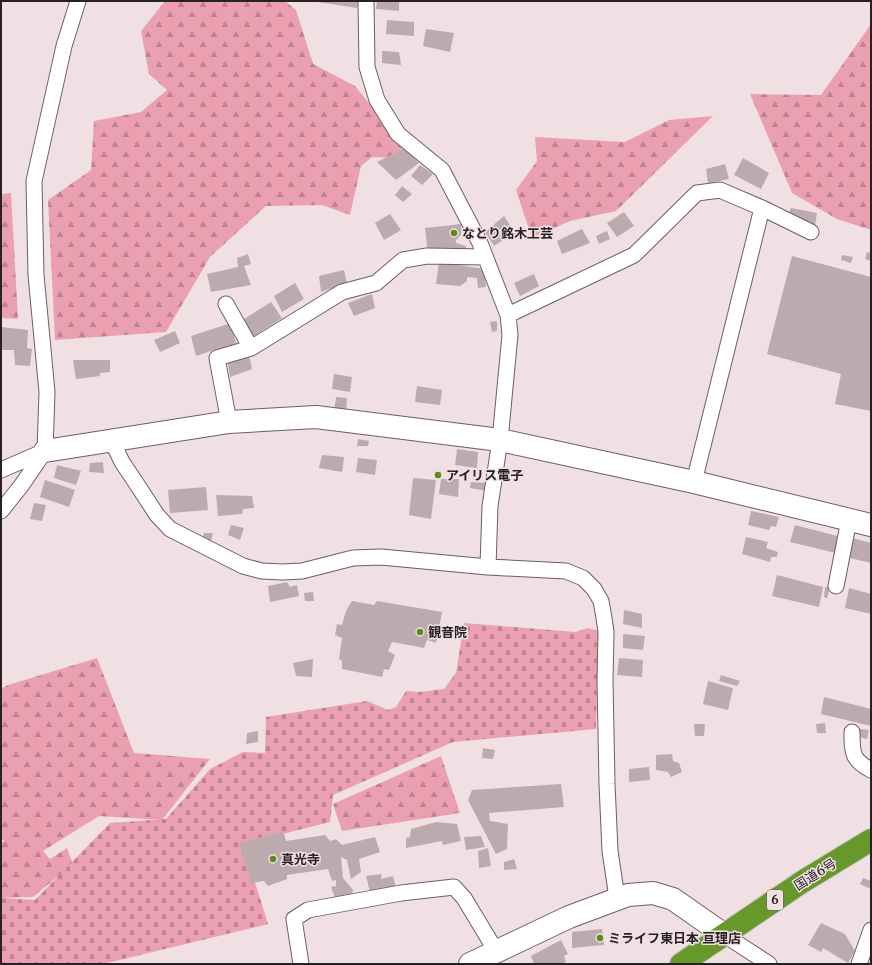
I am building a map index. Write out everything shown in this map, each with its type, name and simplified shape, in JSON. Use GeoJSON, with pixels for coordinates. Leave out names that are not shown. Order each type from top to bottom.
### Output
{"type":"FeatureCollection","features":[{"type":"Feature","properties":{"kind":"highway","name":"国道6号"},"geometry":{"type":"LineString","coordinates":[[681,964],[723,934],[802,882],[871,840]]}},
{"type":"Feature","properties":{"kind":"street"},"geometry":{"type":"LineString","coordinates":[[1,511],[46,451],[47,392],[36,275],[34,181],[64,46],[78,1]]}},
{"type":"Feature","properties":{"kind":"street"},"geometry":{"type":"LineString","coordinates":[[366,1],[367,67],[377,100],[398,134],[442,170],[480,243],[508,315],[510,335],[500,440],[490,506],[488,567]]}},
{"type":"Feature","properties":{"kind":"street"},"geometry":{"type":"LineString","coordinates":[[508,315],[634,255],[697,193],[720,190],[762,208],[811,232]]}},
{"type":"Feature","properties":{"kind":"street"},"geometry":{"type":"LineString","coordinates":[[694,482],[762,208]]}},
{"type":"Feature","properties":{"kind":"street"},"geometry":{"type":"LineString","coordinates":[[229,422],[217,358],[251,348],[342,292],[376,283],[403,260],[428,256],[485,257]]}},
{"type":"Feature","properties":{"kind":"street"},"geometry":{"type":"LineString","coordinates":[[226,304],[251,348]]}},
{"type":"Feature","properties":{"kind":"street"},"geometry":{"type":"LineString","coordinates":[[1,470],[46,451],[229,422],[316,417],[500,440],[694,482],[871,525]]}},
{"type":"Feature","properties":{"kind":"street"},"geometry":{"type":"LineString","coordinates":[[112,441],[122,462],[157,515],[170,529],[243,566],[262,571],[302,571],[353,558],[381,558],[488,567],[566,571],[583,578],[594,589],[602,601],[606,632],[605,681],[607,791],[610,851],[617,898]]}},
{"type":"Feature","properties":{"kind":"street"},"geometry":{"type":"LineString","coordinates":[[836,586],[849,520]]}},
{"type":"Feature","properties":{"kind":"street"},"geometry":{"type":"LineString","coordinates":[[852,732],[852,752],[861,765],[871,770]]}},
{"type":"Feature","properties":{"kind":"street"},"geometry":{"type":"LineString","coordinates":[[301,964],[294,919],[308,910],[401,894],[454,887],[464,898],[496,952]]}},
{"type":"Feature","properties":{"kind":"street"},"geometry":{"type":"LineString","coordinates":[[470,964],[569,917],[617,898],[628,895],[653,893],[673,899],[769,964]]}},
{"type":"Feature","properties":{"kind":"street"},"geometry":{"type":"LineString","coordinates":[[859,964],[871,930]]}},
{"type":"Feature","properties":{"kind":"green space"},"geometry":{"type":"Polygon","coordinates":[[[165,1],[285,1],[296,10],[313,64],[355,86],[403,145],[397,158],[372,157],[361,166],[350,215],[322,205],[266,206],[210,257],[166,332],[55,340],[48,200],[91,170],[94,121],[141,112],[167,90],[149,74],[141,31],[165,1]]]}},
{"type":"Feature","properties":{"kind":"green space"},"geometry":{"type":"Polygon","coordinates":[[[871,24],[871,230],[837,219],[792,193],[750,94],[821,95],[871,24]]]}},
{"type":"Feature","properties":{"kind":"green space"},"geometry":{"type":"Polygon","coordinates":[[[713,116],[616,211],[570,221],[532,238],[516,190],[537,161],[535,137],[625,142],[669,120],[713,116]]]}},
{"type":"Feature","properties":{"kind":"green space"},"geometry":{"type":"Polygon","coordinates":[[[11,193],[18,319],[1,318],[1,194],[11,193]]]}},
{"type":"Feature","properties":{"kind":"green space"},"geometry":{"type":"Polygon","coordinates":[[[464,623],[576,632],[588,628],[598,631],[596,729],[453,742],[333,795],[330,822],[243,844],[268,924],[103,964],[1,964],[1,898],[35,900],[110,823],[166,819],[210,769],[243,752],[265,753],[266,717],[367,701],[388,710],[396,707],[406,691],[419,692],[444,689],[456,673],[464,623]]]}},
{"type":"Feature","properties":{"kind":"green space"},"geometry":{"type":"Polygon","coordinates":[[[97,658],[134,753],[210,759],[162,820],[99,816],[43,851],[50,859],[67,848],[73,864],[33,897],[1,898],[1,842],[5,842],[1,838],[1,689],[8,685],[97,658]]]}},
{"type":"Feature","properties":{"kind":"green space"},"geometry":{"type":"Polygon","coordinates":[[[441,756],[460,813],[342,831],[333,804],[441,756]]]}},
{"type":"Feature","properties":{"kind":"building"},"geometry":{"type":"Polygon","coordinates":[[[311,1],[358,1],[357,8],[311,1]]]}},
{"type":"Feature","properties":{"kind":"building"},"geometry":{"type":"Polygon","coordinates":[[[377,1],[399,1],[399,11],[376,9],[377,1]]]}},
{"type":"Feature","properties":{"kind":"building"},"geometry":{"type":"Polygon","coordinates":[[[387,20],[414,22],[414,36],[386,34],[387,20]]]}},
{"type":"Feature","properties":{"kind":"building"},"geometry":{"type":"Polygon","coordinates":[[[426,29],[454,33],[450,52],[423,46],[426,29]]]}},
{"type":"Feature","properties":{"kind":"building"},"geometry":{"type":"Polygon","coordinates":[[[382,51],[399,52],[401,65],[382,63],[382,51]]]}},
{"type":"Feature","properties":{"kind":"building"},"geometry":{"type":"Polygon","coordinates":[[[405,148],[419,163],[396,180],[377,162],[405,148]]]}},
{"type":"Feature","properties":{"kind":"building"},"geometry":{"type":"Polygon","coordinates":[[[743,158],[769,173],[761,189],[734,175],[743,158]]]}},
{"type":"Feature","properties":{"kind":"building"},"geometry":{"type":"Polygon","coordinates":[[[725,164],[729,179],[708,183],[706,169],[725,164]]]}},
{"type":"Feature","properties":{"kind":"building"},"geometry":{"type":"Polygon","coordinates":[[[420,165],[433,174],[422,185],[411,176],[420,165]]]}},
{"type":"Feature","properties":{"kind":"building"},"geometry":{"type":"Polygon","coordinates":[[[402,186],[412,194],[403,202],[395,195],[402,186]]]}},
{"type":"Feature","properties":{"kind":"building"},"geometry":{"type":"Polygon","coordinates":[[[791,208],[817,213],[815,225],[787,218],[791,208]]]}},
{"type":"Feature","properties":{"kind":"building"},"geometry":{"type":"Polygon","coordinates":[[[624,212],[634,226],[617,237],[607,223],[624,212]]]}},
{"type":"Feature","properties":{"kind":"building"},"geometry":{"type":"Polygon","coordinates":[[[390,214],[401,230],[384,240],[375,223],[390,214]]]}},
{"type":"Feature","properties":{"kind":"building"},"geometry":{"type":"Polygon","coordinates":[[[504,216],[517,236],[512,241],[508,237],[494,246],[485,232],[504,216]]]}},
{"type":"Feature","properties":{"kind":"building"},"geometry":{"type":"Polygon","coordinates":[[[461,224],[461,235],[456,240],[456,243],[466,246],[467,254],[428,254],[425,228],[461,224]]]}},
{"type":"Feature","properties":{"kind":"building"},"geometry":{"type":"Polygon","coordinates":[[[582,229],[590,243],[562,254],[557,241],[582,229]]]}},
{"type":"Feature","properties":{"kind":"building"},"geometry":{"type":"Polygon","coordinates":[[[607,231],[610,239],[599,244],[596,236],[607,231]]]}},
{"type":"Feature","properties":{"kind":"building"},"geometry":{"type":"Polygon","coordinates":[[[867,252],[871,253],[871,261],[865,259],[867,252]]]}},
{"type":"Feature","properties":{"kind":"building"},"geometry":{"type":"Polygon","coordinates":[[[248,254],[251,264],[244,266],[251,285],[211,292],[207,274],[238,267],[237,258],[248,254]]]}},
{"type":"Feature","properties":{"kind":"building"},"geometry":{"type":"Polygon","coordinates":[[[842,255],[853,257],[851,263],[841,260],[842,255]]]}},
{"type":"Feature","properties":{"kind":"building"},"geometry":{"type":"Polygon","coordinates":[[[792,256],[871,277],[871,411],[835,404],[841,374],[767,354],[792,256]]]}},
{"type":"Feature","properties":{"kind":"building"},"geometry":{"type":"Polygon","coordinates":[[[439,262],[484,269],[486,287],[478,288],[477,278],[467,277],[467,281],[460,286],[436,284],[439,262]]]}},
{"type":"Feature","properties":{"kind":"building"},"geometry":{"type":"Polygon","coordinates":[[[344,270],[347,283],[321,292],[319,276],[344,270]]]}},
{"type":"Feature","properties":{"kind":"building"},"geometry":{"type":"Polygon","coordinates":[[[534,274],[539,286],[520,296],[514,283],[534,274]]]}},
{"type":"Feature","properties":{"kind":"building"},"geometry":{"type":"Polygon","coordinates":[[[295,283],[304,299],[282,312],[274,296],[295,283]]]}},
{"type":"Feature","properties":{"kind":"building"},"geometry":{"type":"Polygon","coordinates":[[[372,294],[375,308],[354,316],[348,303],[372,294]]]}},
{"type":"Feature","properties":{"kind":"building"},"geometry":{"type":"Polygon","coordinates":[[[271,302],[282,318],[251,338],[241,321],[271,302]]]}},
{"type":"Feature","properties":{"kind":"building"},"geometry":{"type":"Polygon","coordinates":[[[497,321],[497,331],[492,332],[490,322],[497,321]]]}},
{"type":"Feature","properties":{"kind":"building"},"geometry":{"type":"Polygon","coordinates":[[[231,323],[237,348],[226,353],[220,348],[196,356],[191,336],[231,323]]]}},
{"type":"Feature","properties":{"kind":"building"},"geometry":{"type":"Polygon","coordinates":[[[1,327],[28,330],[27,348],[32,349],[30,366],[15,365],[14,350],[1,350],[1,327]]]}},
{"type":"Feature","properties":{"kind":"building"},"geometry":{"type":"Polygon","coordinates":[[[175,331],[180,343],[160,352],[154,340],[175,331]]]}},
{"type":"Feature","properties":{"kind":"building"},"geometry":{"type":"Polygon","coordinates":[[[249,355],[252,369],[230,377],[228,363],[249,355]]]}},
{"type":"Feature","properties":{"kind":"building"},"geometry":{"type":"Polygon","coordinates":[[[73,360],[110,360],[110,372],[100,373],[100,376],[76,379],[73,360]]]}},
{"type":"Feature","properties":{"kind":"building"},"geometry":{"type":"Polygon","coordinates":[[[334,374],[352,377],[350,392],[332,389],[334,374]]]}},
{"type":"Feature","properties":{"kind":"building"},"geometry":{"type":"Polygon","coordinates":[[[417,386],[442,390],[440,405],[415,402],[417,386]]]}},
{"type":"Feature","properties":{"kind":"building"},"geometry":{"type":"Polygon","coordinates":[[[336,397],[347,398],[346,414],[334,411],[336,397]]]}},
{"type":"Feature","properties":{"kind":"building"},"geometry":{"type":"Polygon","coordinates":[[[358,439],[369,441],[368,446],[357,446],[358,439]]]}},
{"type":"Feature","properties":{"kind":"building"},"geometry":{"type":"Polygon","coordinates":[[[457,449],[478,452],[477,468],[455,465],[457,449]]]}},
{"type":"Feature","properties":{"kind":"building"},"geometry":{"type":"Polygon","coordinates":[[[322,455],[344,457],[342,472],[319,468],[322,455]]]}},
{"type":"Feature","properties":{"kind":"building"},"geometry":{"type":"Polygon","coordinates":[[[358,458],[377,460],[375,475],[356,472],[358,458]]]}},
{"type":"Feature","properties":{"kind":"building"},"geometry":{"type":"Polygon","coordinates":[[[103,462],[104,473],[89,472],[90,463],[103,462]]]}},
{"type":"Feature","properties":{"kind":"building"},"geometry":{"type":"Polygon","coordinates":[[[57,465],[81,471],[76,485],[54,478],[57,465]]]}},
{"type":"Feature","properties":{"kind":"building"},"geometry":{"type":"Polygon","coordinates":[[[413,478],[436,480],[431,519],[409,515],[413,478]]]}},
{"type":"Feature","properties":{"kind":"building"},"geometry":{"type":"Polygon","coordinates":[[[441,479],[459,479],[458,497],[439,494],[441,479]]]}},
{"type":"Feature","properties":{"kind":"building"},"geometry":{"type":"Polygon","coordinates":[[[45,480],[75,490],[69,507],[40,497],[45,480]]]}},
{"type":"Feature","properties":{"kind":"building"},"geometry":{"type":"Polygon","coordinates":[[[471,482],[488,483],[487,491],[470,488],[471,482]]]}},
{"type":"Feature","properties":{"kind":"building"},"geometry":{"type":"Polygon","coordinates":[[[206,487],[208,510],[170,513],[168,490],[206,487]]]}},
{"type":"Feature","properties":{"kind":"building"},"geometry":{"type":"Polygon","coordinates":[[[216,495],[252,496],[254,508],[243,509],[242,514],[218,516],[216,495]]]}},
{"type":"Feature","properties":{"kind":"building"},"geometry":{"type":"Polygon","coordinates":[[[34,503],[46,505],[42,521],[30,519],[34,503]]]}},
{"type":"Feature","properties":{"kind":"building"},"geometry":{"type":"Polygon","coordinates":[[[751,511],[779,517],[776,527],[771,526],[769,530],[748,525],[751,511]]]}},
{"type":"Feature","properties":{"kind":"building"},"geometry":{"type":"Polygon","coordinates":[[[231,525],[244,528],[240,540],[228,535],[231,525]]]}},
{"type":"Feature","properties":{"kind":"building"},"geometry":{"type":"Polygon","coordinates":[[[795,525],[841,537],[836,553],[790,542],[795,525]]]}},
{"type":"Feature","properties":{"kind":"building"},"geometry":{"type":"Polygon","coordinates":[[[204,533],[213,533],[211,540],[202,539],[204,533]]]}},
{"type":"Feature","properties":{"kind":"building"},"geometry":{"type":"Polygon","coordinates":[[[746,537],[768,542],[766,548],[778,552],[777,557],[771,557],[770,562],[742,554],[746,537]]]}},
{"type":"Feature","properties":{"kind":"building"},"geometry":{"type":"Polygon","coordinates":[[[852,538],[871,543],[871,563],[846,557],[852,538]]]}},
{"type":"Feature","properties":{"kind":"building"},"geometry":{"type":"Polygon","coordinates":[[[777,575],[823,587],[819,607],[772,596],[777,575]]]}},
{"type":"Feature","properties":{"kind":"building"},"geometry":{"type":"Polygon","coordinates":[[[287,582],[290,587],[297,585],[299,596],[270,602],[268,586],[287,582]]]}},
{"type":"Feature","properties":{"kind":"building"},"geometry":{"type":"Polygon","coordinates":[[[825,587],[830,587],[827,598],[824,597],[825,587]]]}},
{"type":"Feature","properties":{"kind":"building"},"geometry":{"type":"Polygon","coordinates":[[[849,588],[871,594],[871,614],[845,608],[849,588]]]}},
{"type":"Feature","properties":{"kind":"building"},"geometry":{"type":"Polygon","coordinates":[[[313,592],[314,601],[305,601],[304,593],[313,592]]]}},
{"type":"Feature","properties":{"kind":"building"},"geometry":{"type":"Polygon","coordinates":[[[352,601],[374,605],[377,601],[442,612],[436,643],[427,640],[424,648],[392,642],[388,651],[395,655],[389,670],[384,669],[382,677],[342,669],[342,661],[339,659],[342,638],[335,635],[337,624],[342,625],[346,611],[352,601]]]}},
{"type":"Feature","properties":{"kind":"building"},"geometry":{"type":"Polygon","coordinates":[[[624,610],[642,614],[642,628],[623,624],[624,610]]]}},
{"type":"Feature","properties":{"kind":"building"},"geometry":{"type":"Polygon","coordinates":[[[623,634],[645,636],[643,650],[623,648],[623,634]]]}},
{"type":"Feature","properties":{"kind":"building"},"geometry":{"type":"Polygon","coordinates":[[[619,658],[643,660],[642,677],[617,675],[619,658]]]}},
{"type":"Feature","properties":{"kind":"building"},"geometry":{"type":"Polygon","coordinates":[[[313,659],[312,677],[296,676],[293,663],[313,659]]]}},
{"type":"Feature","properties":{"kind":"building"},"geometry":{"type":"Polygon","coordinates":[[[721,675],[740,681],[737,686],[719,681],[721,675]]]}},
{"type":"Feature","properties":{"kind":"building"},"geometry":{"type":"Polygon","coordinates":[[[708,681],[733,688],[728,710],[703,704],[708,681]]]}},
{"type":"Feature","properties":{"kind":"building"},"geometry":{"type":"Polygon","coordinates":[[[824,697],[871,709],[871,726],[821,714],[824,697]]]}},
{"type":"Feature","properties":{"kind":"building"},"geometry":{"type":"Polygon","coordinates":[[[825,723],[826,733],[817,733],[816,724],[825,723]]]}},
{"type":"Feature","properties":{"kind":"building"},"geometry":{"type":"Polygon","coordinates":[[[694,724],[705,724],[704,736],[695,736],[694,724]]]}},
{"type":"Feature","properties":{"kind":"building"},"geometry":{"type":"Polygon","coordinates":[[[860,729],[869,730],[867,739],[859,737],[860,729]]]}},
{"type":"Feature","properties":{"kind":"building"},"geometry":{"type":"Polygon","coordinates":[[[258,731],[258,742],[246,744],[247,733],[258,731]]]}},
{"type":"Feature","properties":{"kind":"building"},"geometry":{"type":"Polygon","coordinates":[[[483,748],[495,750],[493,759],[482,758],[483,748]]]}},
{"type":"Feature","properties":{"kind":"building"},"geometry":{"type":"Polygon","coordinates":[[[672,754],[673,761],[679,763],[682,772],[671,777],[668,772],[656,770],[656,755],[672,754]]]}},
{"type":"Feature","properties":{"kind":"building"},"geometry":{"type":"Polygon","coordinates":[[[649,767],[650,780],[629,782],[629,769],[649,767]]]}},
{"type":"Feature","properties":{"kind":"building"},"geometry":{"type":"Polygon","coordinates":[[[561,784],[564,807],[489,813],[490,821],[508,824],[507,849],[496,854],[468,800],[472,790],[561,784]]]}},
{"type":"Feature","properties":{"kind":"building"},"geometry":{"type":"Polygon","coordinates":[[[436,822],[457,824],[461,841],[443,845],[442,841],[406,848],[406,838],[410,837],[411,829],[436,822]]]}},
{"type":"Feature","properties":{"kind":"building"},"geometry":{"type":"Polygon","coordinates":[[[283,831],[286,841],[325,835],[330,841],[336,839],[342,845],[375,837],[380,852],[359,859],[361,872],[351,879],[347,860],[341,857],[343,878],[353,890],[352,895],[335,898],[331,887],[336,886],[336,880],[332,881],[328,869],[287,875],[287,879],[268,886],[264,881],[251,883],[239,843],[283,831]]]}},
{"type":"Feature","properties":{"kind":"building"},"geometry":{"type":"Polygon","coordinates":[[[481,836],[485,847],[466,850],[464,837],[481,836]]]}},
{"type":"Feature","properties":{"kind":"building"},"geometry":{"type":"Polygon","coordinates":[[[488,848],[491,866],[479,868],[478,851],[488,848]]]}},
{"type":"Feature","properties":{"kind":"building"},"geometry":{"type":"Polygon","coordinates":[[[514,859],[517,869],[504,870],[504,862],[514,859]]]}},
{"type":"Feature","properties":{"kind":"building"},"geometry":{"type":"Polygon","coordinates":[[[382,874],[381,879],[393,876],[396,889],[371,896],[366,876],[382,874]]]}},
{"type":"Feature","properties":{"kind":"building"},"geometry":{"type":"Polygon","coordinates":[[[863,878],[871,881],[871,889],[860,884],[863,878]]]}},
{"type":"Feature","properties":{"kind":"building"},"geometry":{"type":"Polygon","coordinates":[[[821,923],[845,934],[855,951],[848,963],[823,948],[821,952],[808,945],[821,923]]]}},
{"type":"Feature","properties":{"kind":"building"},"geometry":{"type":"Polygon","coordinates":[[[602,929],[604,945],[572,948],[572,932],[602,929]]]}},
{"type":"Feature","properties":{"kind":"building"},"geometry":{"type":"Polygon","coordinates":[[[561,940],[568,954],[564,956],[566,962],[561,964],[534,964],[531,956],[561,940]]]}},
{"type":"Feature","properties":{"kind":"place","name":"なとり銘木工芸"},"geometry":{"type":"Point","coordinates":[454,233]}},
{"type":"Feature","properties":{"kind":"place","name":"アイリス電子"},"geometry":{"type":"Point","coordinates":[438,475]}},
{"type":"Feature","properties":{"kind":"place","name":"観音院"},"geometry":{"type":"Point","coordinates":[420,632]}},
{"type":"Feature","properties":{"kind":"place","name":"真光寺"},"geometry":{"type":"Point","coordinates":[273,859]}},
{"type":"Feature","properties":{"kind":"place","name":"ミライフ東日本 亘理店"},"geometry":{"type":"Point","coordinates":[600,938]}}]}
